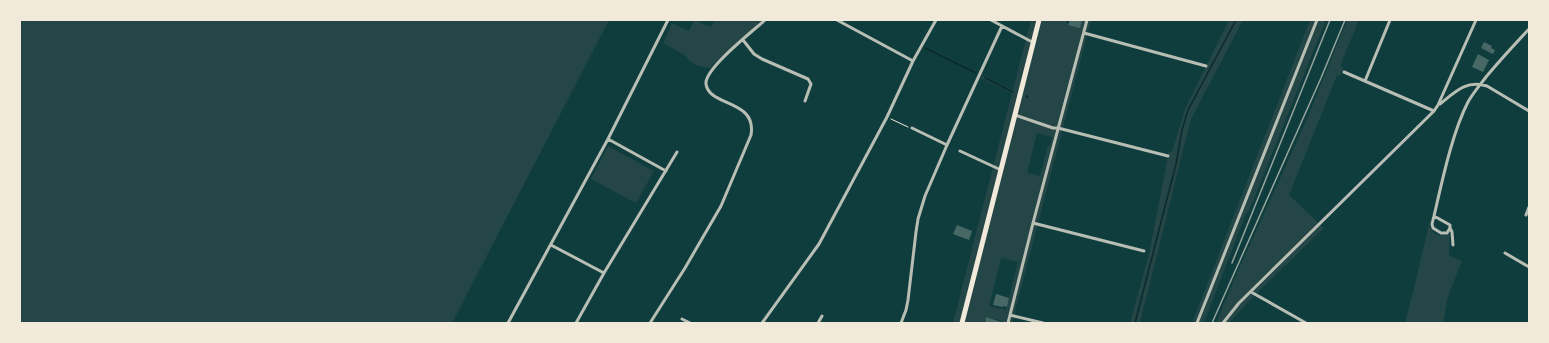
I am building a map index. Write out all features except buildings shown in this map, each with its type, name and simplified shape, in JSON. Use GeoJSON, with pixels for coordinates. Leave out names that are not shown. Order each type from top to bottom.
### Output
{"type":"FeatureCollection","features":[{"type":"Feature","properties":{"kind":"main road"},"geometry":{"type":"LineString","coordinates":[[962,323],[1039,20]]}},
{"type":"Feature","properties":{"kind":"street"},"geometry":{"type":"LineString","coordinates":[[508,323],[608,139],[668,20]]}},
{"type":"Feature","properties":{"kind":"street"},"geometry":{"type":"LineString","coordinates":[[650,323],[685,268],[721,206],[751,134],[751,120],[744,111],[712,93],[706,83],[709,75],[714,67],[765,20]]}},
{"type":"Feature","properties":{"kind":"street"},"geometry":{"type":"LineString","coordinates":[[837,20],[913,61]]}},
{"type":"Feature","properties":{"kind":"street"},"geometry":{"type":"LineString","coordinates":[[762,323],[819,244],[884,123],[913,61],[936,20]]}},
{"type":"Feature","properties":{"kind":"street"},"geometry":{"type":"LineString","coordinates":[[991,20],[1034,43]]}},
{"type":"Feature","properties":{"kind":"street"},"geometry":{"type":"LineString","coordinates":[[1008,323],[1087,20]]}},
{"type":"Feature","properties":{"kind":"street"},"geometry":{"type":"LineString","coordinates":[[1197,323],[1317,20]]}},
{"type":"Feature","properties":{"kind":"street"},"geometry":{"type":"LineString","coordinates":[[1365,81],[1390,20]]}},
{"type":"Feature","properties":{"kind":"street"},"geometry":{"type":"LineString","coordinates":[[1223,323],[1230,312],[1434,111],[1476,20]]}},
{"type":"Feature","properties":{"kind":"street"},"geometry":{"type":"LineString","coordinates":[[901,323],[908,300],[918,219],[947,145],[1002,26]]}},
{"type":"Feature","properties":{"kind":"street"},"geometry":{"type":"LineString","coordinates":[[1450,228],[1445,234],[1435,230],[1432,224],[1458,129],[1468,102],[1480,84],[1506,52],[1529,29]]}},
{"type":"Feature","properties":{"kind":"street"},"geometry":{"type":"LineString","coordinates":[[1084,33],[1206,66]]}},
{"type":"Feature","properties":{"kind":"street"},"geometry":{"type":"LineString","coordinates":[[743,40],[754,54],[762,59],[808,79],[811,84],[805,101]]}},
{"type":"Feature","properties":{"kind":"street"},"geometry":{"type":"LineString","coordinates":[[1344,72],[1434,111]]}},
{"type":"Feature","properties":{"kind":"street"},"geometry":{"type":"LineString","coordinates":[[1438,105],[1463,87],[1470,84],[1480,84],[1488,86],[1529,112]]}},
{"type":"Feature","properties":{"kind":"street"},"geometry":{"type":"LineString","coordinates":[[1015,115],[1053,128],[1168,156]]}},
{"type":"Feature","properties":{"kind":"street"},"geometry":{"type":"LineString","coordinates":[[912,128],[947,145]]}},
{"type":"Feature","properties":{"kind":"street"},"geometry":{"type":"LineString","coordinates":[[608,139],[666,171]]}},
{"type":"Feature","properties":{"kind":"street"},"geometry":{"type":"LineString","coordinates":[[960,151],[1001,170]]}},
{"type":"Feature","properties":{"kind":"street"},"geometry":{"type":"LineString","coordinates":[[576,323],[604,273],[677,152]]}},
{"type":"Feature","properties":{"kind":"street"},"geometry":{"type":"LineString","coordinates":[[1526,216],[1529,208]]}},
{"type":"Feature","properties":{"kind":"street"},"geometry":{"type":"LineString","coordinates":[[1434,216],[1450,225],[1453,245]]}},
{"type":"Feature","properties":{"kind":"street"},"geometry":{"type":"LineString","coordinates":[[1033,223],[1144,250]]}},
{"type":"Feature","properties":{"kind":"street"},"geometry":{"type":"LineString","coordinates":[[551,245],[604,273]]}},
{"type":"Feature","properties":{"kind":"street"},"geometry":{"type":"LineString","coordinates":[[1505,253],[1529,267]]}},
{"type":"Feature","properties":{"kind":"street"},"geometry":{"type":"LineString","coordinates":[[1251,292],[1306,323]]}},
{"type":"Feature","properties":{"kind":"street"},"geometry":{"type":"LineString","coordinates":[[1010,315],[1043,323]]}},
{"type":"Feature","properties":{"kind":"street"},"geometry":{"type":"LineString","coordinates":[[818,323],[822,316]]}},
{"type":"Feature","properties":{"kind":"street"},"geometry":{"type":"LineString","coordinates":[[682,319],[690,323]]}},
{"type":"Feature","properties":{"kind":"path"},"geometry":{"type":"LineString","coordinates":[[894,120],[912,128]]}},
{"type":"Feature","properties":{"kind":"shaded area"},"geometry":{"type":"Polygon","coordinates":[[[20,20],[609,20],[452,323],[20,323],[20,20]]]}},
{"type":"Feature","properties":{"kind":"shaded area"},"geometry":{"type":"Polygon","coordinates":[[[694,20],[711,27],[715,20],[763,20],[714,63],[711,68],[693,63],[686,56],[663,43],[672,23],[689,31],[694,20]]]}},
{"type":"Feature","properties":{"kind":"shaded area"},"geometry":{"type":"Polygon","coordinates":[[[1031,20],[1067,20],[1066,22],[1068,25],[1082,20],[1091,20],[1012,323],[1001,323],[1002,321],[986,317],[984,323],[953,323],[1012,93],[981,78],[982,76],[1013,90],[1031,20]],[[1037,133],[1027,173],[1040,176],[1048,145],[1050,146],[1052,137],[1037,133]],[[1001,258],[989,306],[1006,310],[1018,262],[1001,258]]]}},
{"type":"Feature","properties":{"kind":"shaded area"},"geometry":{"type":"Polygon","coordinates":[[[1229,20],[1243,20],[1191,119],[1140,323],[1130,323],[1149,254],[1169,151],[1172,152],[1185,109],[1229,20]]]}},
{"type":"Feature","properties":{"kind":"shaded area"},"geometry":{"type":"Polygon","coordinates":[[[1310,20],[1326,20],[1249,211],[1246,214],[1207,315],[1203,323],[1192,323],[1310,20]]]}},
{"type":"Feature","properties":{"kind":"shaded area"},"geometry":{"type":"Polygon","coordinates":[[[1347,20],[1359,20],[1340,66],[1343,68],[1340,76],[1337,75],[1289,195],[1324,228],[1252,298],[1229,323],[1216,323],[1307,119],[1347,20]]]}},
{"type":"Feature","properties":{"kind":"shaded area"},"geometry":{"type":"Polygon","coordinates":[[[608,146],[654,171],[636,203],[591,179],[608,146]]]}},
{"type":"Feature","properties":{"kind":"shaded area"},"geometry":{"type":"Polygon","coordinates":[[[1429,224],[1434,233],[1443,236],[1450,233],[1449,254],[1450,256],[1462,261],[1448,296],[1443,323],[1405,323],[1417,276],[1429,224]]]}},
{"type":"Feature","properties":{"kind":"waterway"},"geometry":{"type":"LineString","coordinates":[[1135,323],[1176,164],[1182,130],[1188,110],[1236,20]]}},
{"type":"Feature","properties":{"kind":"waterway"},"geometry":{"type":"LineString","coordinates":[[925,48],[976,73]]}},
{"type":"Feature","properties":{"kind":"waterway"},"geometry":{"type":"LineString","coordinates":[[985,78],[1013,92]]}},
{"type":"Feature","properties":{"kind":"railway"},"geometry":{"type":"LineString","coordinates":[[1232,263],[1330,20]]}},
{"type":"Feature","properties":{"kind":"railway"},"geometry":{"type":"LineString","coordinates":[[1212,323],[1321,78],[1345,20]]}}]}
